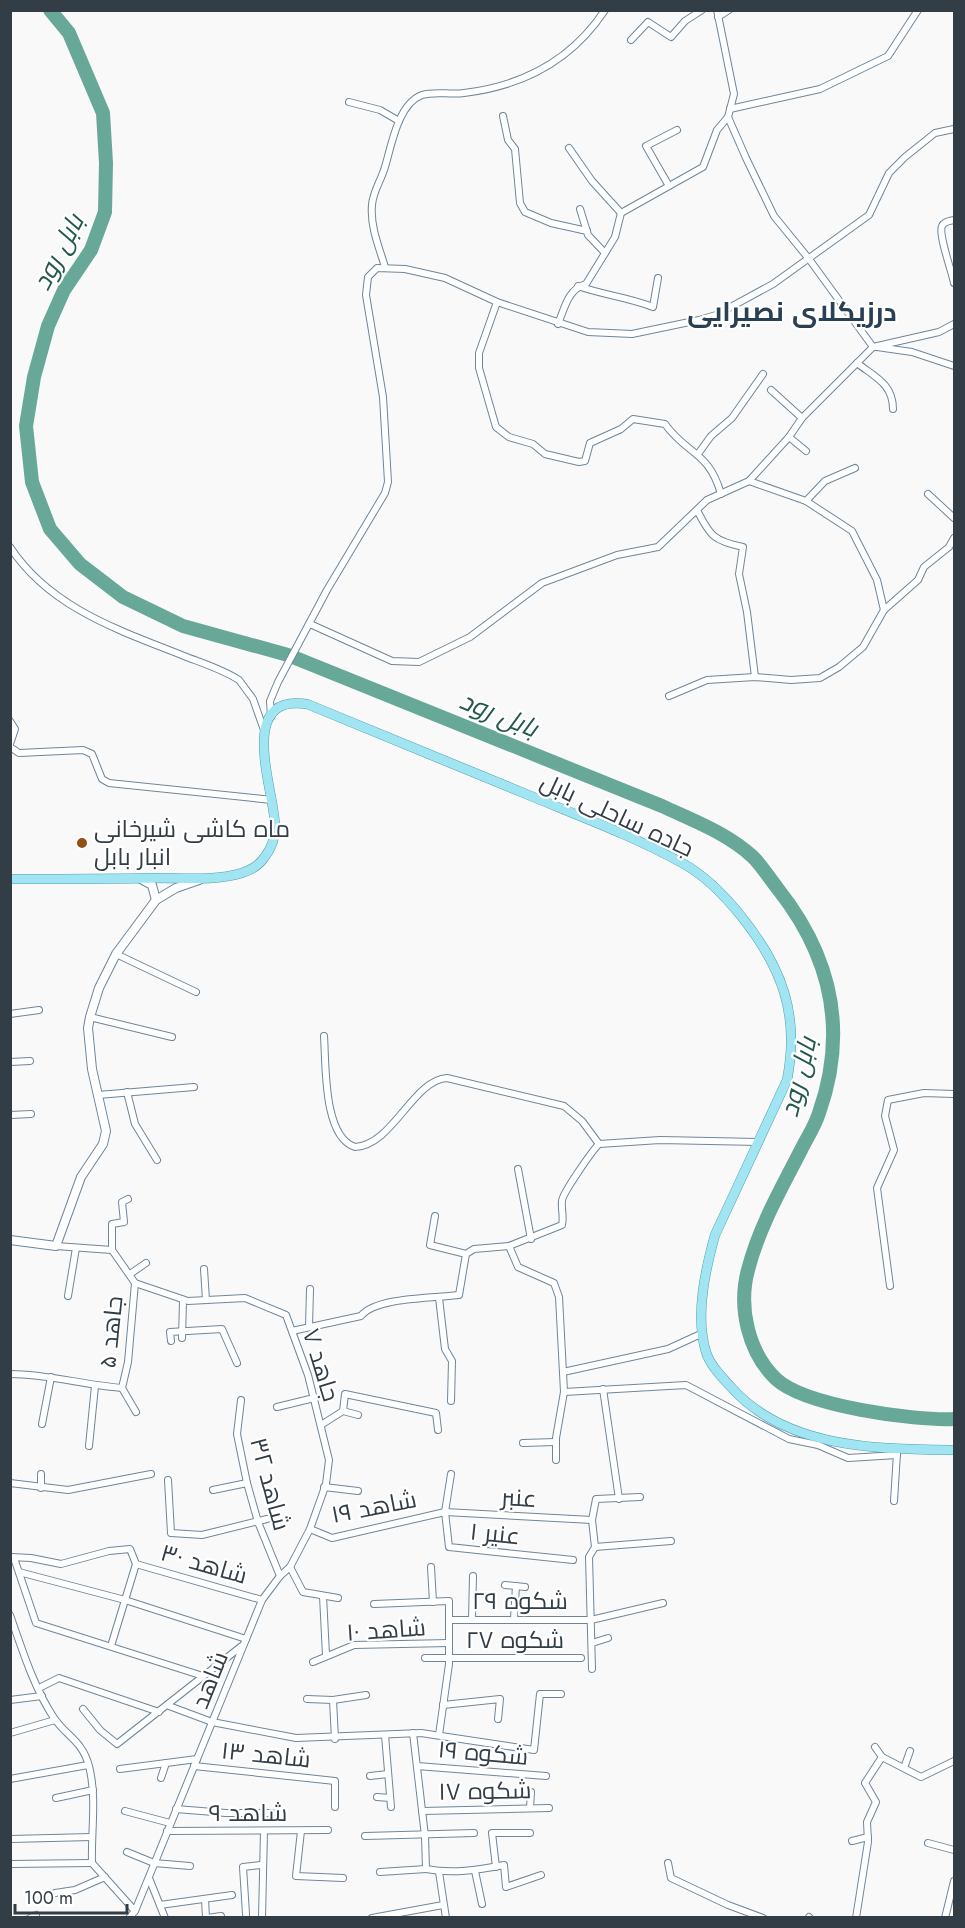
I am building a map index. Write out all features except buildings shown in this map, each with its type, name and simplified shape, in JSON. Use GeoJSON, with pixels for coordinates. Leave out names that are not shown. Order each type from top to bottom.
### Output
{"type":"FeatureCollection","features":[{"type":"Feature","properties":{"kind":"main road","name":"جاده ساحلی بابل"},"geometry":{"type":"LineString","coordinates":[[271,717],[287,705],[307,704],[642,843],[686,865],[727,899],[759,938],[773,962],[784,989],[791,1024],[792,1057],[787,1080],[715,1235],[701,1320],[706,1353],[716,1370],[744,1402],[768,1418],[798,1432],[826,1440],[897,1452],[954,1450]]}},
{"type":"Feature","properties":{"kind":"main road"},"geometry":{"type":"LineString","coordinates":[[10,879],[189,878],[241,873],[254,867],[265,857],[272,844],[275,830],[263,745],[264,730],[271,717]]}},
{"type":"Feature","properties":{"kind":"main road"},"geometry":{"type":"LineString","coordinates":[[10,1240],[56,1246],[81,1177],[103,1144],[106,1131],[92,1069],[88,1028],[99,988],[116,954],[156,900],[176,888],[212,876]]}},
{"type":"Feature","properties":{"kind":"main road"},"geometry":{"type":"LineString","coordinates":[[141,879],[152,885],[156,900]]}},
{"type":"Feature","properties":{"kind":"street"},"geometry":{"type":"LineString","coordinates":[[385,267],[373,225],[372,206],[399,121],[414,100],[423,95],[482,90],[532,74],[565,55],[589,35],[605,10]]}},
{"type":"Feature","properties":{"kind":"street"},"geometry":{"type":"LineString","coordinates":[[631,40],[648,22],[671,37],[685,21],[702,10]]}},
{"type":"Feature","properties":{"kind":"street"},"geometry":{"type":"LineString","coordinates":[[729,10],[718,14],[734,94],[729,117],[774,216],[809,259],[873,347],[912,352],[954,366]]}},
{"type":"Feature","properties":{"kind":"street"},"geometry":{"type":"LineString","coordinates":[[730,109],[820,89],[888,56],[918,10]]}},
{"type":"Feature","properties":{"kind":"street"},"geometry":{"type":"LineString","coordinates":[[349,102],[381,110],[399,121]]}},
{"type":"Feature","properties":{"kind":"street"},"geometry":{"type":"LineString","coordinates":[[503,117],[508,140],[515,149],[520,202],[525,212],[551,223],[587,231]]}},
{"type":"Feature","properties":{"kind":"street"},"geometry":{"type":"LineString","coordinates":[[558,324],[571,292],[577,286],[586,284],[615,237],[621,213],[704,167],[717,130],[729,117]]}},
{"type":"Feature","properties":{"kind":"street"},"geometry":{"type":"LineString","coordinates":[[271,717],[270,701],[278,682],[385,493],[388,482],[383,397],[366,295],[368,277],[377,268],[385,267],[445,278],[497,302],[588,332],[632,334],[716,315],[773,284],[869,216],[889,173],[920,143],[935,133],[954,129]]}},
{"type":"Feature","properties":{"kind":"street"},"geometry":{"type":"LineString","coordinates":[[669,186],[646,146],[676,130]]}},
{"type":"Feature","properties":{"kind":"street"},"geometry":{"type":"LineString","coordinates":[[569,148],[592,181],[621,213]]}},
{"type":"Feature","properties":{"kind":"street"},"geometry":{"type":"LineString","coordinates":[[580,209],[587,231],[605,253]]}},
{"type":"Feature","properties":{"kind":"street"},"geometry":{"type":"LineString","coordinates":[[954,220],[945,222],[941,227],[940,236],[952,262],[954,283]]}},
{"type":"Feature","properties":{"kind":"street"},"geometry":{"type":"LineString","coordinates":[[577,286],[603,295],[632,298],[653,307],[658,278]]}},
{"type":"Feature","properties":{"kind":"street"},"geometry":{"type":"LineString","coordinates":[[497,302],[479,353],[479,368],[496,427],[509,438],[533,444],[545,454],[579,462],[585,461],[591,443],[621,429],[633,419],[665,424],[673,435],[698,454],[716,476],[721,494]]}},
{"type":"Feature","properties":{"kind":"street"},"geometry":{"type":"LineString","coordinates":[[310,624],[392,662],[419,662],[470,637],[542,583],[617,555],[658,547],[707,500],[749,481],[789,437],[802,418],[873,347],[939,332],[954,324]]}},
{"type":"Feature","properties":{"kind":"street"},"geometry":{"type":"LineString","coordinates":[[857,363],[890,387],[892,409]]}},
{"type":"Feature","properties":{"kind":"street"},"geometry":{"type":"LineString","coordinates":[[698,454],[711,436],[732,418],[763,374]]}},
{"type":"Feature","properties":{"kind":"street"},"geometry":{"type":"LineString","coordinates":[[771,390],[802,418]]}},
{"type":"Feature","properties":{"kind":"street"},"geometry":{"type":"LineString","coordinates":[[789,437],[806,451]]}},
{"type":"Feature","properties":{"kind":"street"},"geometry":{"type":"LineString","coordinates":[[806,501],[825,481],[855,468]]}},
{"type":"Feature","properties":{"kind":"street"},"geometry":{"type":"LineString","coordinates":[[749,481],[806,501],[852,531],[877,580],[884,610]]}},
{"type":"Feature","properties":{"kind":"street"},"geometry":{"type":"LineString","coordinates":[[928,494],[954,518]]}},
{"type":"Feature","properties":{"kind":"street"},"geometry":{"type":"LineString","coordinates":[[697,510],[710,535],[722,542],[742,547],[739,574],[747,612],[755,677]]}},
{"type":"Feature","properties":{"kind":"street"},"geometry":{"type":"LineString","coordinates":[[669,696],[707,680],[755,677],[791,680],[820,678],[839,667],[863,647],[884,610],[918,580],[924,567],[949,547],[954,538]]}},
{"type":"Feature","properties":{"kind":"street"},"geometry":{"type":"LineString","coordinates":[[10,547],[22,566],[66,604],[104,624],[239,680],[253,699],[264,730]]}},
{"type":"Feature","properties":{"kind":"street"},"geometry":{"type":"LineString","coordinates":[[10,721],[15,729],[10,745],[19,753],[83,750],[92,754],[102,779],[110,783],[272,800]]}},
{"type":"Feature","properties":{"kind":"street"},"geometry":{"type":"LineString","coordinates":[[116,954],[196,992]]}},
{"type":"Feature","properties":{"kind":"street"},"geometry":{"type":"LineString","coordinates":[[10,1014],[39,1010]]}},
{"type":"Feature","properties":{"kind":"street"},"geometry":{"type":"LineString","coordinates":[[90,1017],[172,1037]]}},
{"type":"Feature","properties":{"kind":"street"},"geometry":{"type":"LineString","coordinates":[[324,1036],[330,1107],[338,1134],[350,1145],[361,1147],[372,1142],[426,1089],[441,1079],[447,1078],[564,1106],[582,1121],[599,1144]]}},
{"type":"Feature","properties":{"kind":"street"},"geometry":{"type":"LineString","coordinates":[[10,1062],[30,1061]]}},
{"type":"Feature","properties":{"kind":"street"},"geometry":{"type":"LineString","coordinates":[[98,1095],[194,1087]]}},
{"type":"Feature","properties":{"kind":"street"},"geometry":{"type":"LineString","coordinates":[[127,1092],[135,1124],[157,1160]]}},
{"type":"Feature","properties":{"kind":"street"},"geometry":{"type":"LineString","coordinates":[[890,1286],[877,1188],[894,1150],[885,1116],[888,1100],[924,1093],[954,1094]]}},
{"type":"Feature","properties":{"kind":"street"},"geometry":{"type":"LineString","coordinates":[[10,1116],[31,1114]]}},
{"type":"Feature","properties":{"kind":"street"},"geometry":{"type":"LineString","coordinates":[[599,1144],[660,1140],[760,1142]]}},
{"type":"Feature","properties":{"kind":"street"},"geometry":{"type":"LineString","coordinates":[[435,1216],[430,1245],[466,1254],[474,1249],[509,1246],[531,1239],[562,1225],[564,1216],[561,1203],[564,1193],[599,1144]]}},
{"type":"Feature","properties":{"kind":"street"},"geometry":{"type":"LineString","coordinates":[[518,1169],[531,1239]]}},
{"type":"Feature","properties":{"kind":"street"},"geometry":{"type":"LineString","coordinates":[[56,1246],[112,1250],[112,1224],[124,1222],[122,1203],[128,1199]]}},
{"type":"Feature","properties":{"kind":"street"},"geometry":{"type":"LineString","coordinates":[[509,1246],[518,1267],[554,1283],[559,1297],[564,1392],[556,1442],[556,1461]]}},
{"type":"Feature","properties":{"kind":"street"},"geometry":{"type":"LineString","coordinates":[[68,1296],[76,1248]]}},
{"type":"Feature","properties":{"kind":"street","name":"جاهد ۵"},"geometry":{"type":"LineString","coordinates":[[112,1250],[135,1283],[128,1362],[122,1388]]}},
{"type":"Feature","properties":{"kind":"street"},"geometry":{"type":"LineString","coordinates":[[292,1331],[362,1316],[366,1309],[395,1301],[459,1295],[466,1254]]}},
{"type":"Feature","properties":{"kind":"street"},"geometry":{"type":"LineString","coordinates":[[130,1274],[146,1263]]}},
{"type":"Feature","properties":{"kind":"street"},"geometry":{"type":"LineString","coordinates":[[204,1269],[206,1300]]}},
{"type":"Feature","properties":{"kind":"street","name":"جاهد ۷"},"geometry":{"type":"LineString","coordinates":[[135,1283],[183,1301],[245,1298],[286,1315],[314,1398],[329,1460]]}},
{"type":"Feature","properties":{"kind":"street"},"geometry":{"type":"LineString","coordinates":[[309,1327],[310,1288]]}},
{"type":"Feature","properties":{"kind":"street"},"geometry":{"type":"LineString","coordinates":[[439,1298],[445,1348],[452,1361],[451,1401]]}},
{"type":"Feature","properties":{"kind":"street"},"geometry":{"type":"LineString","coordinates":[[182,1335],[183,1301]]}},
{"type":"Feature","properties":{"kind":"street"},"geometry":{"type":"LineString","coordinates":[[171,1341],[170,1332],[182,1335],[222,1329],[237,1363]]}},
{"type":"Feature","properties":{"kind":"street"},"geometry":{"type":"LineString","coordinates":[[563,1372],[669,1349],[703,1333]]}},
{"type":"Feature","properties":{"kind":"street"},"geometry":{"type":"LineString","coordinates":[[10,1374],[36,1373],[95,1386],[122,1388],[136,1412]]}},
{"type":"Feature","properties":{"kind":"street"},"geometry":{"type":"LineString","coordinates":[[42,1424],[51,1377]]}},
{"type":"Feature","properties":{"kind":"street"},"geometry":{"type":"LineString","coordinates":[[564,1392],[686,1385],[789,1439],[818,1445],[848,1458],[897,1452],[894,1501]]}},
{"type":"Feature","properties":{"kind":"street"},"geometry":{"type":"LineString","coordinates":[[89,1446],[95,1386]]}},
{"type":"Feature","properties":{"kind":"street"},"geometry":{"type":"LineString","coordinates":[[603,1389],[619,1499]]}},
{"type":"Feature","properties":{"kind":"street"},"geometry":{"type":"LineString","coordinates":[[343,1411],[345,1394],[436,1413],[438,1430]]}},
{"type":"Feature","properties":{"kind":"street"},"geometry":{"type":"LineString","coordinates":[[277,1407],[314,1398]]}},
{"type":"Feature","properties":{"kind":"street","name":"شاهد ۳۲"},"geometry":{"type":"LineString","coordinates":[[241,1400],[237,1434],[247,1483],[258,1522],[280,1575]]}},
{"type":"Feature","properties":{"kind":"street"},"geometry":{"type":"LineString","coordinates":[[321,1425],[343,1411],[358,1415]]}},
{"type":"Feature","properties":{"kind":"street"},"geometry":{"type":"LineString","coordinates":[[523,1443],[556,1442]]}},
{"type":"Feature","properties":{"kind":"street","name":"شاهد"},"geometry":{"type":"LineString","coordinates":[[129,1917],[135,1911],[262,1600],[280,1575],[290,1567],[310,1529],[324,1487],[329,1460]]}},
{"type":"Feature","properties":{"kind":"street"},"geometry":{"type":"LineString","coordinates":[[41,1474],[41,1488]]}},
{"type":"Feature","properties":{"kind":"street"},"geometry":{"type":"LineString","coordinates":[[10,1483],[68,1490],[151,1474]]}},
{"type":"Feature","properties":{"kind":"street"},"geometry":{"type":"LineString","coordinates":[[445,1512],[451,1474]]}},
{"type":"Feature","properties":{"kind":"street"},"geometry":{"type":"LineString","coordinates":[[168,1480],[171,1533],[202,1535],[267,1519]]}},
{"type":"Feature","properties":{"kind":"street"},"geometry":{"type":"LineString","coordinates":[[213,1491],[247,1483]]}},
{"type":"Feature","properties":{"kind":"street"},"geometry":{"type":"LineString","coordinates":[[324,1487],[358,1491]]}},
{"type":"Feature","properties":{"kind":"street"},"geometry":{"type":"LineString","coordinates":[[592,1669],[590,1557],[595,1547],[592,1520],[596,1499],[640,1497]]}},
{"type":"Feature","properties":{"kind":"street","name":"عنبر"},"geometry":{"type":"LineString","coordinates":[[445,1512],[592,1520]]}},
{"type":"Feature","properties":{"kind":"street","name":"شاهد ۱۹"},"geometry":{"type":"LineString","coordinates":[[310,1529],[332,1538],[445,1512]]}},
{"type":"Feature","properties":{"kind":"street","name":"عنیر ۱"},"geometry":{"type":"LineString","coordinates":[[445,1512],[449,1547],[573,1560]]}},
{"type":"Feature","properties":{"kind":"street"},"geometry":{"type":"LineString","coordinates":[[595,1547],[671,1541]]}},
{"type":"Feature","properties":{"kind":"street"},"geometry":{"type":"LineString","coordinates":[[111,1646],[136,1564],[130,1549],[108,1551],[61,1564],[32,1558],[12,1558],[36,1623],[203,1676]]}},
{"type":"Feature","properties":{"kind":"street","name":"شاهد ۳۰"},"geometry":{"type":"LineString","coordinates":[[136,1564],[262,1600]]}},
{"type":"Feature","properties":{"kind":"street"},"geometry":{"type":"LineString","coordinates":[[290,1567],[303,1592],[338,1598]]}},
{"type":"Feature","properties":{"kind":"street"},"geometry":{"type":"LineString","coordinates":[[432,1567],[433,1602]]}},
{"type":"Feature","properties":{"kind":"street"},"geometry":{"type":"LineString","coordinates":[[19,1572],[125,1600],[245,1642]]}},
{"type":"Feature","properties":{"kind":"street"},"geometry":{"type":"LineString","coordinates":[[472,1619],[473,1576]]}},
{"type":"Feature","properties":{"kind":"street"},"geometry":{"type":"LineString","coordinates":[[506,1585],[525,1587]]}},
{"type":"Feature","properties":{"kind":"street"},"geometry":{"type":"LineString","coordinates":[[514,1619],[516,1586]]}},
{"type":"Feature","properties":{"kind":"street"},"geometry":{"type":"LineString","coordinates":[[323,1596],[326,1655]]}},
{"type":"Feature","properties":{"kind":"street"},"geometry":{"type":"LineString","coordinates":[[374,1604],[449,1600],[449,1661],[440,1735]]}},
{"type":"Feature","properties":{"kind":"street","name":"شکوه ۲۹"},"geometry":{"type":"LineString","coordinates":[[449,1620],[591,1620],[663,1603]]}},
{"type":"Feature","properties":{"kind":"street"},"geometry":{"type":"LineString","coordinates":[[10,1615],[14,1634],[42,1696],[55,1720],[75,1738],[88,1765],[93,1790],[92,1863],[135,1911]]}},
{"type":"Feature","properties":{"kind":"street"},"geometry":{"type":"LineString","coordinates":[[592,1643],[608,1638]]}},
{"type":"Feature","properties":{"kind":"street"},"geometry":{"type":"LineString","coordinates":[[83,1709],[100,1730],[117,1744],[169,1706],[245,1642]]}},
{"type":"Feature","properties":{"kind":"street","name":"شاهد ۱۰"},"geometry":{"type":"LineString","coordinates":[[313,1662],[354,1645],[449,1643]]}},
{"type":"Feature","properties":{"kind":"street","name":"شکوه ۲۷"},"geometry":{"type":"LineString","coordinates":[[425,1658],[449,1661],[581,1658]]}},
{"type":"Feature","properties":{"kind":"street"},"geometry":{"type":"LineString","coordinates":[[39,1688],[59,1678],[159,1712]]}},
{"type":"Feature","properties":{"kind":"street"},"geometry":{"type":"LineString","coordinates":[[169,1706],[212,1722],[296,1738],[413,1733],[534,1750],[540,1694],[561,1694]]}},
{"type":"Feature","properties":{"kind":"street"},"geometry":{"type":"LineString","coordinates":[[307,1699],[333,1700],[366,1695]]}},
{"type":"Feature","properties":{"kind":"street"},"geometry":{"type":"LineString","coordinates":[[10,1700],[42,1696]]}},
{"type":"Feature","properties":{"kind":"street"},"geometry":{"type":"LineString","coordinates":[[443,1705],[500,1699],[498,1719]]}},
{"type":"Feature","properties":{"kind":"street"},"geometry":{"type":"LineString","coordinates":[[333,1700],[334,1738]]}},
{"type":"Feature","properties":{"kind":"street"},"geometry":{"type":"LineString","coordinates":[[10,1733],[55,1720]]}},
{"type":"Feature","properties":{"kind":"street"},"geometry":{"type":"LineString","coordinates":[[413,1733],[425,1836],[426,1869]]}},
{"type":"Feature","properties":{"kind":"street"},"geometry":{"type":"LineString","coordinates":[[385,1735],[390,1807]]}},
{"type":"Feature","properties":{"kind":"street"},"geometry":{"type":"LineString","coordinates":[[875,1747],[882,1757],[921,1777],[954,1761]]}},
{"type":"Feature","properties":{"kind":"street"},"geometry":{"type":"LineString","coordinates":[[904,1768],[910,1750]]}},
{"type":"Feature","properties":{"kind":"street"},"geometry":{"type":"LineString","coordinates":[[856,1917],[868,1837],[867,1822],[876,1802],[865,1783],[882,1757]]}},
{"type":"Feature","properties":{"kind":"street","name":"شاهد ۱۳"},"geometry":{"type":"LineString","coordinates":[[120,1769],[195,1762],[335,1781],[335,1797]]}},
{"type":"Feature","properties":{"kind":"street"},"geometry":{"type":"LineString","coordinates":[[161,1778],[166,1763]]}},
{"type":"Feature","properties":{"kind":"street"},"geometry":{"type":"LineString","coordinates":[[10,1779],[88,1765]]}},
{"type":"Feature","properties":{"kind":"street","name":"شکوه ۱۹"},"geometry":{"type":"LineString","coordinates":[[417,1766],[546,1776]]}},
{"type":"Feature","properties":{"kind":"street"},"geometry":{"type":"LineString","coordinates":[[370,1776],[388,1774]]}},
{"type":"Feature","properties":{"kind":"street"},"geometry":{"type":"LineString","coordinates":[[56,1798],[93,1790]]}},
{"type":"Feature","properties":{"kind":"street"},"geometry":{"type":"LineString","coordinates":[[530,1808],[531,1792]]}},
{"type":"Feature","properties":{"kind":"street"},"geometry":{"type":"LineString","coordinates":[[335,1807],[335,1797],[344,1797]]}},
{"type":"Feature","properties":{"kind":"street"},"geometry":{"type":"LineString","coordinates":[[377,1797],[390,1798]]}},
{"type":"Feature","properties":{"kind":"street","name":"شکوه ۱۷"},"geometry":{"type":"LineString","coordinates":[[422,1810],[549,1808]]}},
{"type":"Feature","properties":{"kind":"street"},"geometry":{"type":"LineString","coordinates":[[176,1809],[226,1813],[272,1813]]}},
{"type":"Feature","properties":{"kind":"street"},"geometry":{"type":"LineString","coordinates":[[125,1810],[170,1823]]}},
{"type":"Feature","properties":{"kind":"street","name":"شاهد ۹"},"geometry":{"type":"LineString","coordinates":[[167,1831],[328,1830]]}},
{"type":"Feature","properties":{"kind":"street"},"geometry":{"type":"LineString","coordinates":[[262,1917],[261,1865],[264,1831]]}},
{"type":"Feature","properties":{"kind":"street"},"geometry":{"type":"LineString","coordinates":[[301,1831],[296,1876],[344,1878]]}},
{"type":"Feature","properties":{"kind":"street"},"geometry":{"type":"LineString","coordinates":[[365,1836],[474,1833]]}},
{"type":"Feature","properties":{"kind":"street"},"geometry":{"type":"LineString","coordinates":[[496,1867],[492,1833],[530,1833]]}},
{"type":"Feature","properties":{"kind":"street"},"geometry":{"type":"LineString","coordinates":[[10,1839],[92,1836]]}},
{"type":"Feature","properties":{"kind":"street"},"geometry":{"type":"LineString","coordinates":[[852,1841],[868,1837]]}},
{"type":"Feature","properties":{"kind":"street"},"geometry":{"type":"LineString","coordinates":[[928,1843],[954,1850]]}},
{"type":"Feature","properties":{"kind":"street"},"geometry":{"type":"LineString","coordinates":[[127,1852],[154,1863],[190,1866]]}},
{"type":"Feature","properties":{"kind":"street"},"geometry":{"type":"LineString","coordinates":[[10,1864],[92,1863]]}},
{"type":"Feature","properties":{"kind":"street"},"geometry":{"type":"LineString","coordinates":[[668,1863],[671,1878],[728,1905],[763,1917]]}},
{"type":"Feature","properties":{"kind":"street"},"geometry":{"type":"LineString","coordinates":[[246,1914],[243,1868],[261,1865]]}},
{"type":"Feature","properties":{"kind":"street"},"geometry":{"type":"LineString","coordinates":[[380,1872],[426,1869],[440,1872],[475,1870],[504,1865],[506,1887],[541,1875]]}},
{"type":"Feature","properties":{"kind":"street"},"geometry":{"type":"LineString","coordinates":[[475,1870],[483,1904]]}},
{"type":"Feature","properties":{"kind":"street"},"geometry":{"type":"LineString","coordinates":[[440,1872],[446,1917]]}},
{"type":"Feature","properties":{"kind":"street"},"geometry":{"type":"LineString","coordinates":[[55,1893],[75,1890],[105,1877]]}},
{"type":"Feature","properties":{"kind":"street"},"geometry":{"type":"LineString","coordinates":[[149,1877],[165,1917]]}},
{"type":"Feature","properties":{"kind":"street"},"geometry":{"type":"LineString","coordinates":[[945,1917],[954,1881]]}},
{"type":"Feature","properties":{"kind":"street"},"geometry":{"type":"LineString","coordinates":[[160,1905],[232,1895]]}},
{"type":"Feature","properties":{"kind":"street"},"geometry":{"type":"LineString","coordinates":[[205,1899],[207,1917],[221,1916]]}},
{"type":"Feature","properties":{"kind":"street"},"geometry":{"type":"LineString","coordinates":[[373,1917],[415,1914],[443,1905]]}},
{"type":"Feature","properties":{"kind":"waterway","name":"بابل رود"},"geometry":{"type":"LineString","coordinates":[[50,10],[69,33],[103,113],[106,163],[105,212],[91,250],[64,290],[48,326],[34,377],[26,426],[32,482],[50,529],[80,564],[123,597],[183,626],[288,655],[662,806],[721,834],[753,857],[796,914],[811,941],[822,968],[833,1024],[828,1083],[819,1113],[764,1223],[748,1270],[744,1299],[752,1342],[758,1356],[776,1379],[790,1389],[810,1397],[861,1410],[913,1417],[954,1419]]}},
{"type":"Feature","properties":{"kind":"place","name":"ماه کاشی شیرخانی انبار بابل"},"geometry":{"type":"Point","coordinates":[82,843]}},
{"type":"Feature","properties":{"kind":"district","name":"درزیکلای نصیرایی"},"geometry":{"type":"Point","coordinates":[792,312]}}]}
